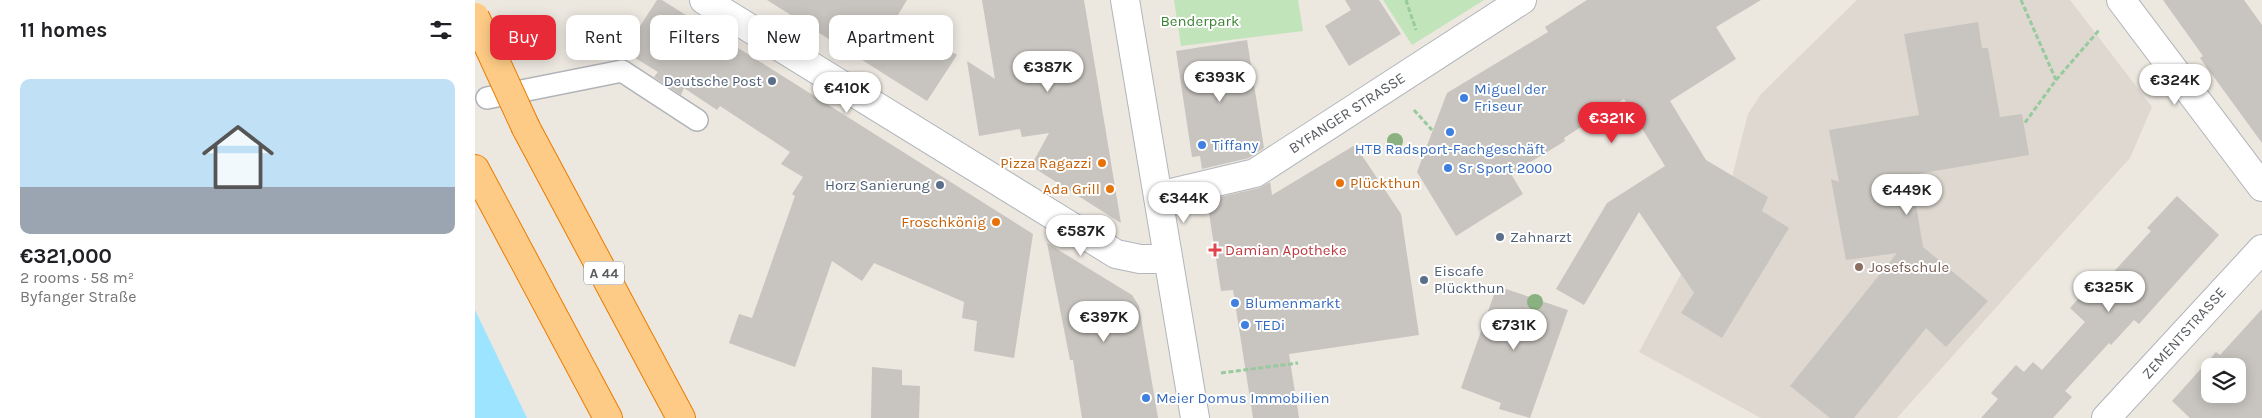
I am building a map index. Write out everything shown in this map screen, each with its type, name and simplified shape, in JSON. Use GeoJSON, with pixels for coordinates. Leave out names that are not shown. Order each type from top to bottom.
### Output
{"type":"FeatureCollection","features":[{"type":"Feature","properties":{"kind":"highway","name":"A 44"},"geometry":{"type":"LineString","coordinates":[[475,17],[526,128],[681,418]]}},
{"type":"Feature","properties":{"kind":"highway"},"geometry":{"type":"LineString","coordinates":[[475,169],[607,418]]}},
{"type":"Feature","properties":{"kind":"street"},"geometry":{"type":"LineString","coordinates":[[704,0],[1116,254],[1140,259],[1168,259]]}},
{"type":"Feature","properties":{"kind":"street"},"geometry":{"type":"LineString","coordinates":[[1125,0],[1195,418]]}},
{"type":"Feature","properties":{"kind":"street","name":"BYFANGER STRASSE"},"geometry":{"type":"LineString","coordinates":[[1158,196],[1255,172],[1522,0]]}},
{"type":"Feature","properties":{"kind":"street"},"geometry":{"type":"LineString","coordinates":[[2128,9],[2262,187]]}},
{"type":"Feature","properties":{"kind":"street","name":"ZEMENTSTRASSE"},"geometry":{"type":"LineString","coordinates":[[2106,418],[2262,249]]}},
{"type":"Feature","properties":{"kind":"lane"},"geometry":{"type":"LineString","coordinates":[[487,98],[623,70],[697,120]]}},
{"type":"Feature","properties":{"kind":"path"},"geometry":{"type":"LineString","coordinates":[[2021,0],[2056,80]]}},
{"type":"Feature","properties":{"kind":"path"},"geometry":{"type":"LineString","coordinates":[[2024,124],[2056,80],[2095,33],[2102,28],[2111,37],[2128,9]]}},
{"type":"Feature","properties":{"kind":"path"},"geometry":{"type":"LineString","coordinates":[[1188,377],[1298,363]]}},
{"type":"Feature","properties":{"kind":"shaded area","name":"Josefschule"},"geometry":{"type":"Polygon","coordinates":[[[1857,0],[2070,0],[2152,107],[2130,158],[1897,418],[1761,418],[1639,352],[1731,181],[1748,114],[1761,94],[1857,0]]]}},
{"type":"Feature","properties":{"kind":"green space","name":"Benderpark"},"geometry":{"type":"Polygon","coordinates":[[[1174,0],[1298,0],[1303,31],[1181,46],[1174,0]]]}},
{"type":"Feature","properties":{"kind":"green space"},"geometry":{"type":"Polygon","coordinates":[[[1383,0],[1484,0],[1412,45],[1383,0]]]}},
{"type":"Feature","properties":{"kind":"water"},"geometry":{"type":"Polygon","coordinates":[[[475,310],[527,418],[475,418],[475,310]]]}},
{"type":"Feature","properties":{"kind":"building"},"geometry":{"type":"Polygon","coordinates":[[[657,0],[662,0],[686,15],[650,15],[650,60],[738,60],[738,48],[748,54],[748,60],[757,60],[1033,234],[1014,358],[974,351],[977,321],[962,318],[964,302],[874,263],[862,281],[832,261],[795,367],[729,343],[739,314],[752,318],[795,196],[792,194],[803,177],[781,164],[790,152],[720,106],[717,110],[684,88],[681,95],[654,77],[658,72],[639,60],[640,26],[657,0]]]}},
{"type":"Feature","properties":{"kind":"building"},"geometry":{"type":"Polygon","coordinates":[[[767,0],[907,0],[898,15],[829,15],[829,39],[819,33],[819,15],[791,15],[767,0]]]}},
{"type":"Feature","properties":{"kind":"building"},"geometry":{"type":"Polygon","coordinates":[[[982,0],[1084,0],[1121,223],[1031,166],[1049,133],[1022,137],[1020,129],[979,136],[967,61],[995,79],[982,0]]]}},
{"type":"Feature","properties":{"kind":"building"},"geometry":{"type":"Polygon","coordinates":[[[1345,0],[1379,0],[1401,34],[1349,66],[1325,26],[1351,10],[1345,0]]]}},
{"type":"Feature","properties":{"kind":"building"},"geometry":{"type":"Polygon","coordinates":[[[1587,0],[1761,0],[1716,27],[1736,59],[1670,101],[1706,160],[1768,197],[1762,211],[1789,228],[1722,338],[1681,313],[1694,293],[1639,212],[1584,305],[1556,289],[1607,203],[1665,166],[1624,99],[1564,138],[1565,141],[1511,174],[1523,194],[1456,236],[1417,172],[1447,93],[1548,32],[1545,27],[1587,0]]]}},
{"type":"Feature","properties":{"kind":"building"},"geometry":{"type":"Polygon","coordinates":[[[2163,0],[2244,0],[2262,25],[2262,143],[2200,58],[2203,56],[2163,0]]]}},
{"type":"Feature","properties":{"kind":"building","name":"Josefschule"},"geometry":{"type":"Polygon","coordinates":[[[1978,22],[1982,48],[1988,48],[2000,117],[2022,114],[2029,155],[1911,175],[1923,247],[1988,301],[1946,347],[1926,328],[1854,418],[1830,418],[1790,386],[1897,253],[1846,260],[1831,179],[1839,182],[1829,130],[1919,115],[1904,34],[1978,22]]]}},
{"type":"Feature","properties":{"kind":"building"},"geometry":{"type":"Polygon","coordinates":[[[1247,40],[1264,148],[1249,158],[1202,169],[1200,156],[1192,157],[1176,51],[1247,40]]]}},
{"type":"Feature","properties":{"kind":"building"},"geometry":{"type":"Polygon","coordinates":[[[953,53],[957,55],[927,101],[862,60],[953,60],[953,53]]]}},
{"type":"Feature","properties":{"kind":"building"},"geometry":{"type":"Polygon","coordinates":[[[1355,145],[1401,214],[1419,335],[1289,354],[1299,418],[1253,418],[1233,290],[1221,291],[1207,200],[1259,188],[1270,182],[1272,195],[1355,145]]]}},
{"type":"Feature","properties":{"kind":"building"},"geometry":{"type":"Polygon","coordinates":[[[2177,196],[2219,235],[2139,324],[2134,320],[2111,345],[2109,343],[2065,391],[2072,397],[2053,418],[1981,418],[1998,399],[1991,393],[2016,365],[2024,372],[2033,362],[2042,370],[2085,322],[2070,308],[2092,283],[2099,288],[2151,231],[2147,228],[2177,196]]]}},
{"type":"Feature","properties":{"kind":"building"},"geometry":{"type":"Polygon","coordinates":[[[1047,243],[1132,295],[1139,306],[1158,418],[1082,418],[1073,360],[1070,360],[1047,243]]]}},
{"type":"Feature","properties":{"kind":"building"},"geometry":{"type":"Polygon","coordinates":[[[1497,286],[1568,310],[1530,418],[1499,409],[1501,403],[1461,388],[1497,286]]]}},
{"type":"Feature","properties":{"kind":"building"},"geometry":{"type":"Polygon","coordinates":[[[2262,309],[2262,418],[2190,418],[2172,401],[2201,369],[2201,403],[2246,403],[2246,358],[2211,358],[2216,352],[2220,355],[2262,309]]]}},
{"type":"Feature","properties":{"kind":"building"},"geometry":{"type":"Polygon","coordinates":[[[872,367],[902,370],[902,385],[920,386],[919,418],[871,418],[872,367]]]}},
{"type":"Feature","properties":{"kind":"place","name":"Deutsche Post"},"geometry":{"type":"Point","coordinates":[772,81]}},
{"type":"Feature","properties":{"kind":"place","name":"Miguel der Friseur"},"geometry":{"type":"Point","coordinates":[1464,98]}},
{"type":"Feature","properties":{"kind":"place","name":"HTB Radsport-Fachgeschäft"},"geometry":{"type":"Point","coordinates":[1450,132]}},
{"type":"Feature","properties":{"kind":"place","name":"Tiffany"},"geometry":{"type":"Point","coordinates":[1202,145]}},
{"type":"Feature","properties":{"kind":"place","name":"Pizza Ragazzi"},"geometry":{"type":"Point","coordinates":[1102,163]}},
{"type":"Feature","properties":{"kind":"place","name":"Sr Sport 2000"},"geometry":{"type":"Point","coordinates":[1448,168]}},
{"type":"Feature","properties":{"kind":"place","name":"Plückthun"},"geometry":{"type":"Point","coordinates":[1340,183]}},
{"type":"Feature","properties":{"kind":"place","name":"Horz Sanierung"},"geometry":{"type":"Point","coordinates":[940,185]}},
{"type":"Feature","properties":{"kind":"place","name":"Ada Grill"},"geometry":{"type":"Point","coordinates":[1110,189]}},
{"type":"Feature","properties":{"kind":"place","name":"Froschkönig"},"geometry":{"type":"Point","coordinates":[996,222]}},
{"type":"Feature","properties":{"kind":"place","name":"Zahnarzt"},"geometry":{"type":"Point","coordinates":[1500,237]}},
{"type":"Feature","properties":{"kind":"place","name":"Damian Apotheke"},"geometry":{"type":"Point","coordinates":[1215,250]}},
{"type":"Feature","properties":{"kind":"place","name":"Josefschule"},"geometry":{"type":"Point","coordinates":[1859,267]}},
{"type":"Feature","properties":{"kind":"place","name":"Eiscafe Plückthun"},"geometry":{"type":"Point","coordinates":[1424,280]}},
{"type":"Feature","properties":{"kind":"place","name":"Blumenmarkt"},"geometry":{"type":"Point","coordinates":[1235,303]}},
{"type":"Feature","properties":{"kind":"place","name":"TEDi"},"geometry":{"type":"Point","coordinates":[1245,325]}},
{"type":"Feature","properties":{"kind":"place","name":"Meier Domus Immobilien"},"geometry":{"type":"Point","coordinates":[1146,398]}}]}
